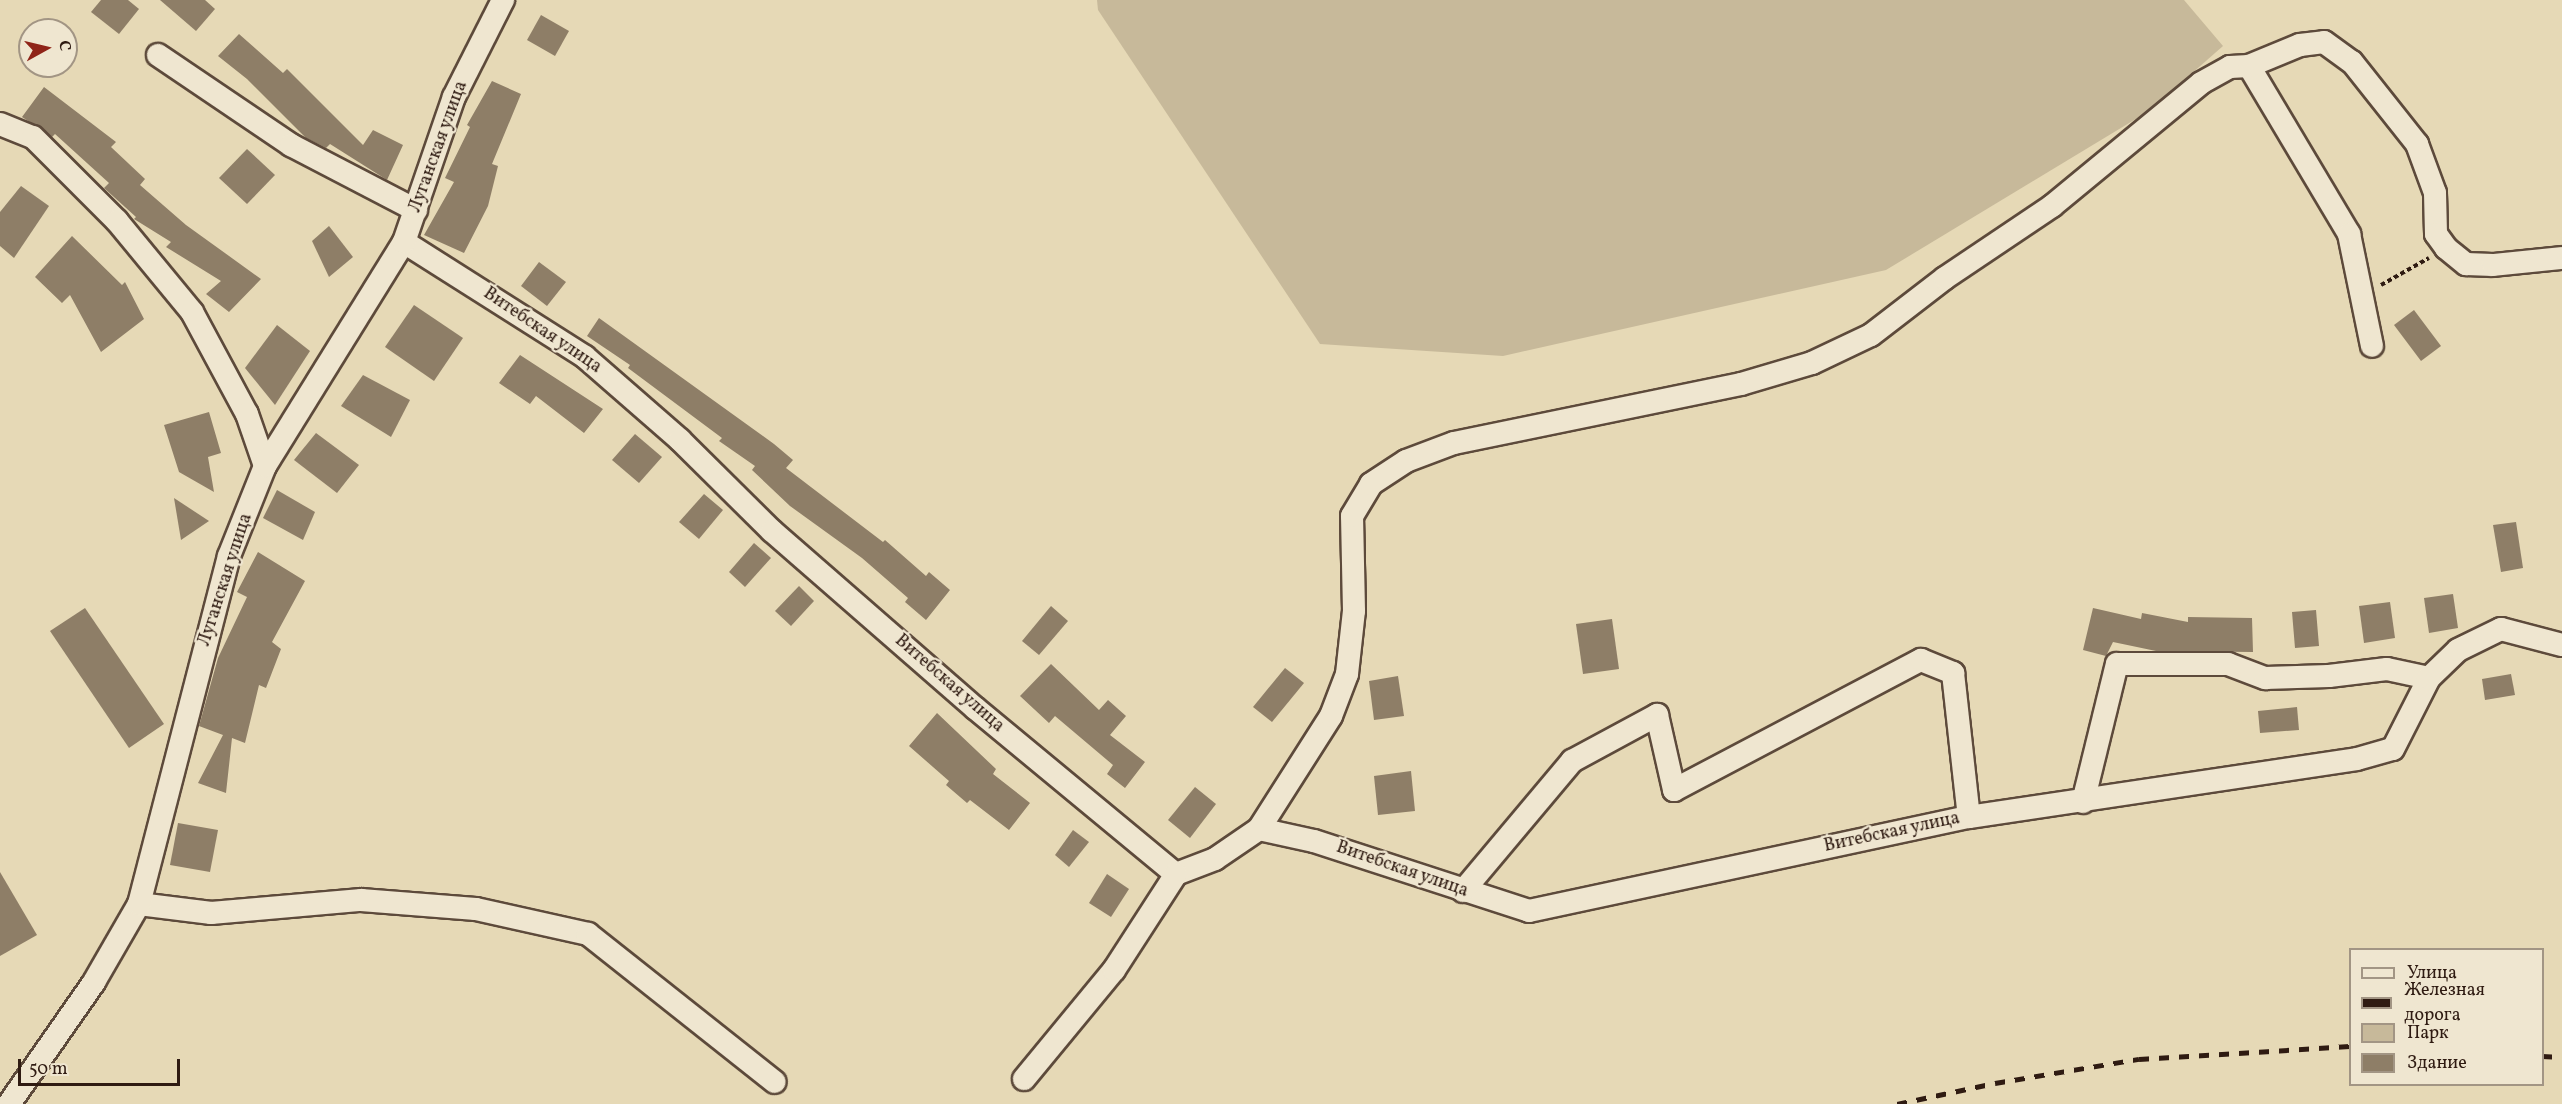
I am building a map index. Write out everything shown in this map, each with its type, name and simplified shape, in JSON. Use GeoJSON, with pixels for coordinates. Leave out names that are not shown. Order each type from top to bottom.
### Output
{"type":"FeatureCollection","features":[{"type":"Feature","properties":{"kind":"street","name":"Луганская улица"},"geometry":{"type":"LineString","coordinates":[[9,1104],[94,982],[138,904],[229,556],[265,466],[404,242],[454,97],[503,0]]}},
{"type":"Feature","properties":{"kind":"street"},"geometry":{"type":"LineString","coordinates":[[1024,1079],[1114,970],[1176,874],[1215,859],[1259,829],[1331,716],[1347,674],[1354,611],[1352,516],[1371,484],[1406,461],[1454,443],[1741,384],[1812,363],[1871,335],[1945,278],[2052,206],[2201,83],[2230,67],[2249,66],[2300,45],[2324,42],[2352,62],[2417,144],[2435,194],[2436,234],[2446,248],[2466,264],[2493,265],[2562,258]]}},
{"type":"Feature","properties":{"kind":"street"},"geometry":{"type":"LineString","coordinates":[[159,56],[291,145],[416,210]]}},
{"type":"Feature","properties":{"kind":"street"},"geometry":{"type":"LineString","coordinates":[[2249,66],[2349,234],[2372,346]]}},
{"type":"Feature","properties":{"kind":"street"},"geometry":{"type":"LineString","coordinates":[[0,124],[33,137],[117,221],[192,312],[247,414],[265,466]]}},
{"type":"Feature","properties":{"kind":"street","name":"Витебская улица"},"geometry":{"type":"LineString","coordinates":[[404,242],[585,357],[680,440],[781,538],[975,708],[1176,874]]}},
{"type":"Feature","properties":{"kind":"street","name":"Витебская улица"},"geometry":{"type":"LineString","coordinates":[[1259,829],[1314,841],[1529,911],[1969,817],[2083,802],[2357,759],[2393,749],[2429,678],[2458,650],[2501,629],[2540,636],[2562,645]]}},
{"type":"Feature","properties":{"kind":"street"},"geometry":{"type":"LineString","coordinates":[[1463,891],[1572,761],[1657,715],[1674,790],[1921,660],[1953,673],[1969,817]]}},
{"type":"Feature","properties":{"kind":"street"},"geometry":{"type":"LineString","coordinates":[[2083,802],[2117,664],[2228,664],[2265,678],[2329,676],[2387,669],[2429,678]]}},
{"type":"Feature","properties":{"kind":"street"},"geometry":{"type":"LineString","coordinates":[[138,904],[211,913],[361,900],[476,909],[588,934],[775,1082]]}},
{"type":"Feature","properties":{"kind":"path"},"geometry":{"type":"LineString","coordinates":[[2362,297],[2446,248]]}},
{"type":"Feature","properties":{"kind":"green space"},"geometry":{"type":"Polygon","coordinates":[[[1097,0],[2184,0],[2223,46],[2149,111],[1886,270],[1503,356],[1320,344],[1098,10],[1097,0]]]}},
{"type":"Feature","properties":{"kind":"building"},"geometry":{"type":"Polygon","coordinates":[[[101,0],[128,0],[139,9],[119,34],[91,12],[101,0]]]}},
{"type":"Feature","properties":{"kind":"building"},"geometry":{"type":"Polygon","coordinates":[[[160,0],[205,0],[215,9],[196,31],[160,0]]]}},
{"type":"Feature","properties":{"kind":"building"},"geometry":{"type":"Polygon","coordinates":[[[541,15],[569,31],[555,56],[527,40],[541,15]]]}},
{"type":"Feature","properties":{"kind":"building"},"geometry":{"type":"Polygon","coordinates":[[[239,34],[283,73],[287,69],[363,145],[373,130],[403,145],[387,180],[330,144],[326,148],[306,138],[247,79],[218,56],[239,34]]]}},
{"type":"Feature","properties":{"kind":"building"},"geometry":{"type":"Polygon","coordinates":[[[492,81],[521,94],[492,164],[498,166],[488,206],[464,253],[424,235],[454,182],[445,178],[470,127],[467,125],[492,81]]]}},
{"type":"Feature","properties":{"kind":"building"},"geometry":{"type":"Polygon","coordinates":[[[44,87],[116,142],[111,147],[145,179],[140,185],[186,225],[261,279],[229,312],[206,294],[221,281],[166,247],[171,242],[134,219],[136,217],[104,188],[109,183],[55,134],[52,137],[22,117],[44,87]]]}},
{"type":"Feature","properties":{"kind":"building"},"geometry":{"type":"Polygon","coordinates":[[[247,149],[275,175],[247,204],[219,178],[247,149]]]}},
{"type":"Feature","properties":{"kind":"building"},"geometry":{"type":"Polygon","coordinates":[[[21,186],[49,206],[14,258],[0,246],[0,212],[21,186]]]}},
{"type":"Feature","properties":{"kind":"building"},"geometry":{"type":"Polygon","coordinates":[[[329,226],[353,257],[329,277],[312,241],[329,226]]]}},
{"type":"Feature","properties":{"kind":"building"},"geometry":{"type":"Polygon","coordinates":[[[72,236],[122,285],[125,282],[144,319],[101,352],[70,295],[62,303],[35,277],[72,236]]]}},
{"type":"Feature","properties":{"kind":"building"},"geometry":{"type":"Polygon","coordinates":[[[539,262],[566,282],[547,306],[521,286],[539,262]]]}},
{"type":"Feature","properties":{"kind":"building"},"geometry":{"type":"Polygon","coordinates":[[[414,305],[463,338],[434,381],[385,347],[414,305]]]}},
{"type":"Feature","properties":{"kind":"building"},"geometry":{"type":"Polygon","coordinates":[[[2414,310],[2441,346],[2421,361],[2394,325],[2414,310]]]}},
{"type":"Feature","properties":{"kind":"building"},"geometry":{"type":"Polygon","coordinates":[[[599,318],[774,444],[793,460],[786,468],[883,542],[885,540],[926,576],[929,572],[950,590],[926,620],[905,602],[908,598],[862,558],[790,506],[752,470],[755,466],[719,441],[722,438],[628,368],[630,365],[587,336],[599,318]]]}},
{"type":"Feature","properties":{"kind":"building"},"geometry":{"type":"Polygon","coordinates":[[[277,325],[310,351],[275,405],[245,368],[277,325]]]}},
{"type":"Feature","properties":{"kind":"building"},"geometry":{"type":"Polygon","coordinates":[[[520,355],[603,409],[584,433],[536,396],[530,404],[499,383],[520,355]]]}},
{"type":"Feature","properties":{"kind":"building"},"geometry":{"type":"Polygon","coordinates":[[[363,375],[410,400],[391,437],[341,406],[363,375]]]}},
{"type":"Feature","properties":{"kind":"building"},"geometry":{"type":"Polygon","coordinates":[[[209,412],[221,453],[208,457],[214,492],[179,472],[164,425],[209,412]]]}},
{"type":"Feature","properties":{"kind":"building"},"geometry":{"type":"Polygon","coordinates":[[[316,433],[359,465],[337,493],[294,460],[316,433]]]}},
{"type":"Feature","properties":{"kind":"building"},"geometry":{"type":"Polygon","coordinates":[[[635,434],[662,457],[639,483],[612,460],[635,434]]]}},
{"type":"Feature","properties":{"kind":"building"},"geometry":{"type":"Polygon","coordinates":[[[277,490],[315,512],[303,540],[263,518],[277,490]]]}},
{"type":"Feature","properties":{"kind":"building"},"geometry":{"type":"Polygon","coordinates":[[[704,494],[723,510],[699,539],[679,522],[704,494]]]}},
{"type":"Feature","properties":{"kind":"building"},"geometry":{"type":"Polygon","coordinates":[[[174,498],[209,521],[181,540],[174,498]]]}},
{"type":"Feature","properties":{"kind":"building"},"geometry":{"type":"Polygon","coordinates":[[[2516,522],[2523,568],[2501,572],[2493,525],[2516,522]]]}},
{"type":"Feature","properties":{"kind":"building"},"geometry":{"type":"Polygon","coordinates":[[[754,543],[771,558],[745,587],[729,572],[754,543]]]}},
{"type":"Feature","properties":{"kind":"building"},"geometry":{"type":"Polygon","coordinates":[[[258,552],[305,581],[272,642],[281,649],[266,688],[259,685],[245,743],[232,738],[226,793],[198,783],[223,735],[199,726],[218,658],[247,597],[237,592],[258,552]]]}},
{"type":"Feature","properties":{"kind":"building"},"geometry":{"type":"Polygon","coordinates":[[[799,586],[814,601],[791,626],[775,611],[799,586]]]}},
{"type":"Feature","properties":{"kind":"building"},"geometry":{"type":"Polygon","coordinates":[[[2453,594],[2458,628],[2429,633],[2424,598],[2453,594]]]}},
{"type":"Feature","properties":{"kind":"building"},"geometry":{"type":"Polygon","coordinates":[[[2390,602],[2395,638],[2364,643],[2359,606],[2390,602]]]}},
{"type":"Feature","properties":{"kind":"building"},"geometry":{"type":"Polygon","coordinates":[[[1051,606],[1068,621],[1039,655],[1022,641],[1051,606]]]}},
{"type":"Feature","properties":{"kind":"building"},"geometry":{"type":"Polygon","coordinates":[[[85,608],[164,724],[129,748],[50,631],[85,608]]]}},
{"type":"Feature","properties":{"kind":"building"},"geometry":{"type":"Polygon","coordinates":[[[2093,608],[2141,619],[2142,613],[2188,622],[2188,617],[2252,618],[2253,652],[2156,651],[2113,642],[2106,656],[2083,650],[2093,608]]]}},
{"type":"Feature","properties":{"kind":"building"},"geometry":{"type":"Polygon","coordinates":[[[2316,610],[2319,646],[2295,648],[2292,612],[2316,610]]]}},
{"type":"Feature","properties":{"kind":"building"},"geometry":{"type":"Polygon","coordinates":[[[1612,619],[1619,669],[1583,674],[1576,624],[1612,619]]]}},
{"type":"Feature","properties":{"kind":"building"},"geometry":{"type":"Polygon","coordinates":[[[1051,664],[1099,710],[1108,700],[1126,716],[1110,735],[1145,762],[1125,788],[1107,774],[1113,765],[1055,716],[1049,723],[1020,696],[1051,664]]]}},
{"type":"Feature","properties":{"kind":"building"},"geometry":{"type":"Polygon","coordinates":[[[1285,668],[1304,683],[1272,722],[1253,707],[1285,668]]]}},
{"type":"Feature","properties":{"kind":"building"},"geometry":{"type":"Polygon","coordinates":[[[2511,674],[2515,695],[2485,700],[2482,679],[2511,674]]]}},
{"type":"Feature","properties":{"kind":"building"},"geometry":{"type":"Polygon","coordinates":[[[1398,676],[1404,716],[1374,720],[1369,681],[1398,676]]]}},
{"type":"Feature","properties":{"kind":"building"},"geometry":{"type":"Polygon","coordinates":[[[2297,707],[2299,730],[2260,733],[2258,711],[2297,707]]]}},
{"type":"Feature","properties":{"kind":"building"},"geometry":{"type":"Polygon","coordinates":[[[937,713],[996,769],[993,774],[1030,803],[1009,830],[970,800],[967,803],[946,785],[949,781],[909,746],[937,713]]]}},
{"type":"Feature","properties":{"kind":"building"},"geometry":{"type":"Polygon","coordinates":[[[1411,771],[1415,811],[1378,815],[1374,776],[1411,771]]]}},
{"type":"Feature","properties":{"kind":"building"},"geometry":{"type":"Polygon","coordinates":[[[1195,787],[1216,804],[1190,838],[1168,820],[1195,787]]]}},
{"type":"Feature","properties":{"kind":"building"},"geometry":{"type":"Polygon","coordinates":[[[178,823],[218,830],[210,872],[170,865],[178,823]]]}},
{"type":"Feature","properties":{"kind":"building"},"geometry":{"type":"Polygon","coordinates":[[[1073,830],[1089,842],[1069,867],[1055,855],[1073,830]]]}},
{"type":"Feature","properties":{"kind":"building"},"geometry":{"type":"Polygon","coordinates":[[[0,872],[37,935],[0,956],[0,872]]]}},
{"type":"Feature","properties":{"kind":"building"},"geometry":{"type":"Polygon","coordinates":[[[1107,874],[1129,889],[1111,917],[1089,903],[1107,874]]]}},
{"type":"Feature","properties":{"kind":"railway"},"geometry":{"type":"LineString","coordinates":[[1897,1104],[1995,1083],[2139,1059],[2349,1046]]}},
{"type":"Feature","properties":{"kind":"railway"},"geometry":{"type":"LineString","coordinates":[[2544,1056],[2562,1057]]}}]}
